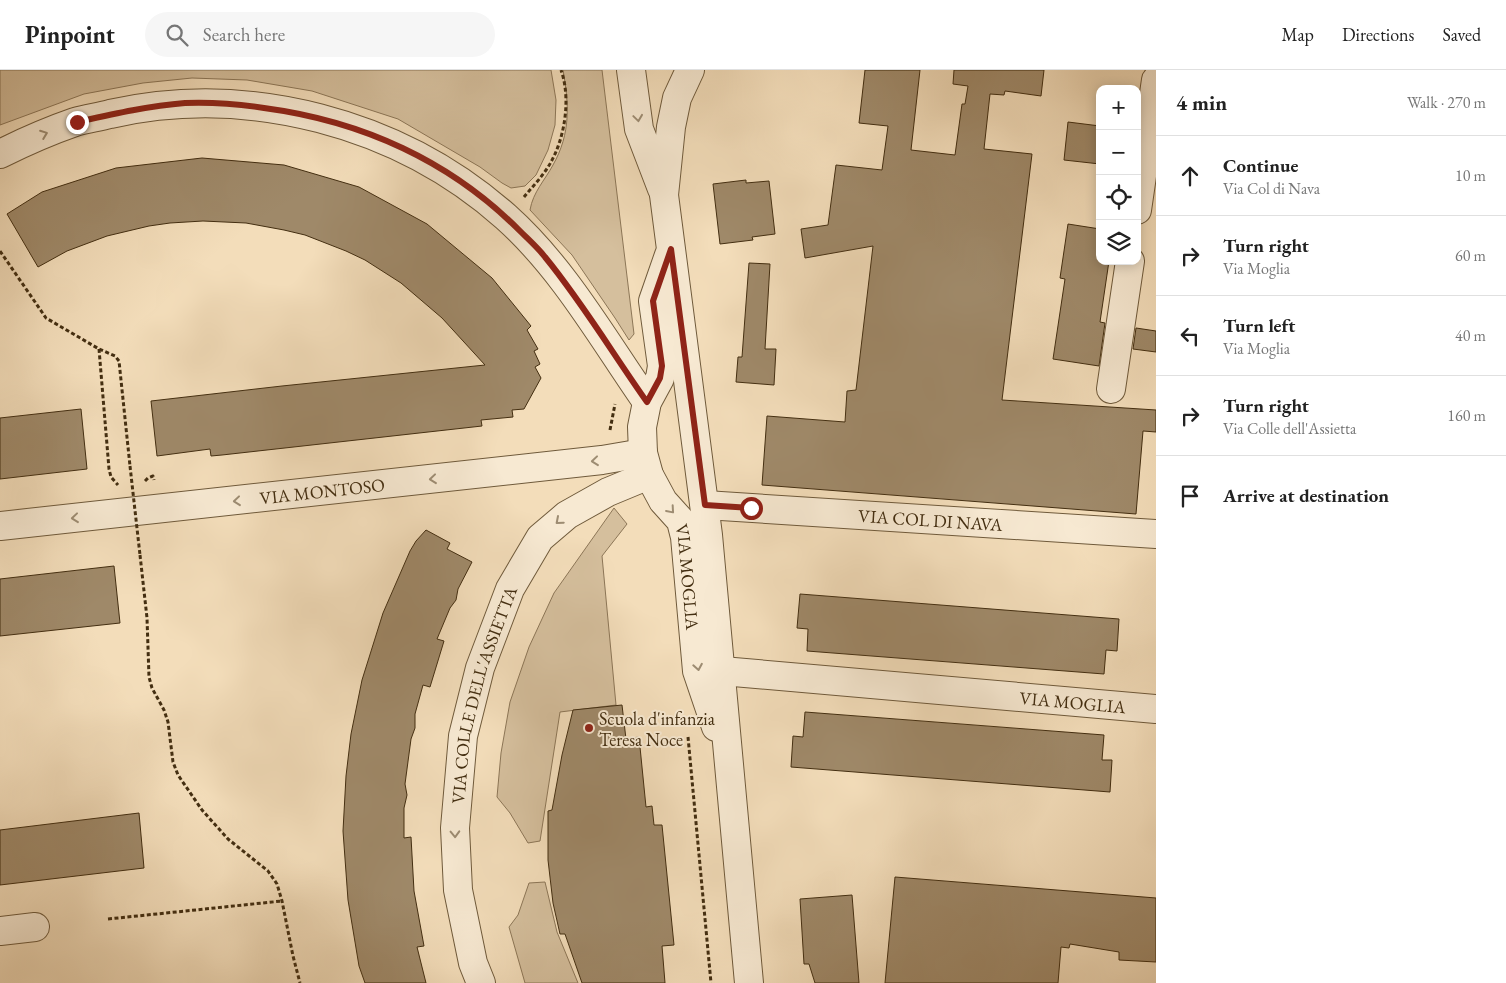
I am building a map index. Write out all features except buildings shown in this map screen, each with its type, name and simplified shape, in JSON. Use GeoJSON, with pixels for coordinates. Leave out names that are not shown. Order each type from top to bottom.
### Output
{"type":"FeatureCollection","features":[{"type":"Feature","properties":{"kind":"street","name":"VIA MOGLIA"},"geometry":{"type":"LineString","coordinates":[[631,70],[639,129],[664,195]]}},
{"type":"Feature","properties":{"kind":"street","name":"VIA MOGLIA"},"geometry":{"type":"LineString","coordinates":[[690,70],[675,107],[664,195],[705,505],[722,671],[749,983]]}},
{"type":"Feature","properties":{"kind":"street"},"geometry":{"type":"LineString","coordinates":[[1141,183],[1156,80]]}},
{"type":"Feature","properties":{"kind":"street"},"geometry":{"type":"LineString","coordinates":[[0,154],[27,141],[77,122],[136,108],[186,103],[238,104],[292,112],[340,123],[382,138],[421,156],[464,184],[506,217],[544,256],[578,301],[647,402]]}},
{"type":"Feature","properties":{"kind":"street","name":"VIA MOGLIA"},"geometry":{"type":"LineString","coordinates":[[671,249],[653,301],[662,366],[660,378],[647,402],[642,427],[646,464],[663,501],[681,521],[685,537],[697,670],[730,768]]}},
{"type":"Feature","properties":{"kind":"street"},"geometry":{"type":"LineString","coordinates":[[1111,389],[1129,265]]}},
{"type":"Feature","properties":{"kind":"street","name":"VIA MONTOSO"},"geometry":{"type":"LineString","coordinates":[[0,526],[611,459],[646,464]]}},
{"type":"Feature","properties":{"kind":"street","name":"VIA COLLE DELL'ASSIETTA"},"geometry":{"type":"LineString","coordinates":[[481,983],[473,963],[458,890],[455,828],[463,736],[480,668],[510,589],[540,538],[567,514],[608,492],[646,464]]}},
{"type":"Feature","properties":{"kind":"street","name":"VIA COL DI NAVA"},"geometry":{"type":"LineString","coordinates":[[705,505],[1156,534]]}},
{"type":"Feature","properties":{"kind":"street","name":"VIA MOGLIA"},"geometry":{"type":"LineString","coordinates":[[722,671],[1156,709]]}},
{"type":"Feature","properties":{"kind":"street"},"geometry":{"type":"LineString","coordinates":[[0,931],[35,927]]}},
{"type":"Feature","properties":{"kind":"path"},"geometry":{"type":"LineString","coordinates":[[519,203],[551,162],[559,143],[566,99],[561,70]]}},
{"type":"Feature","properties":{"kind":"path"},"geometry":{"type":"LineString","coordinates":[[0,252],[46,318],[99,349],[115,356],[119,361],[146,618],[149,677],[152,688],[168,722],[174,762],[178,775],[202,810],[228,839],[268,871],[277,884],[292,956],[300,983]]}},
{"type":"Feature","properties":{"kind":"path"},"geometry":{"type":"LineString","coordinates":[[99,349],[109,469]]}},
{"type":"Feature","properties":{"kind":"path"},"geometry":{"type":"LineString","coordinates":[[611,459],[610,436],[613,409],[620,388],[628,374]]}},
{"type":"Feature","properties":{"kind":"path"},"geometry":{"type":"LineString","coordinates":[[687,727],[710,983]]}},
{"type":"Feature","properties":{"kind":"path"},"geometry":{"type":"LineString","coordinates":[[108,919],[282,901]]}},
{"type":"Feature","properties":{"kind":"shaded area"},"geometry":{"type":"Polygon","coordinates":[[[0,70],[551,70],[556,100],[555,125],[548,150],[536,175],[525,186],[511,188],[480,167],[398,119],[312,91],[247,80],[192,78],[143,83],[84,94],[0,125],[0,70]]]}},
{"type":"Feature","properties":{"kind":"shaded area"},"geometry":{"type":"Polygon","coordinates":[[[563,70],[602,70],[634,334],[629,340],[572,255],[530,210],[534,197],[559,153],[566,130],[567,107],[563,70]]]}},
{"type":"Feature","properties":{"kind":"shaded area"},"geometry":{"type":"Polygon","coordinates":[[[614,508],[627,524],[602,556],[616,705],[560,712],[540,841],[528,843],[510,813],[497,797],[501,753],[510,702],[529,647],[554,593],[614,508]]]}},
{"type":"Feature","properties":{"kind":"shaded area"},"geometry":{"type":"Polygon","coordinates":[[[545,882],[557,932],[578,983],[525,983],[509,927],[518,915],[529,883],[545,882]]]}},
{"type":"Feature","properties":{"kind":"place","name":"Scuola d'infanzia Teresa Noce"},"geometry":{"type":"Point","coordinates":[589,728]}},
{"type":"Feature","properties":{"kind":"route"},"geometry":{"type":"LineString","coordinates":[[77,122],[136,108],[186,103],[238,104],[292,112],[340,123],[382,138],[421,156],[464,184],[506,217],[544,256],[578,301],[647,402],[660,378],[662,366],[653,301],[671,249],[705,505],[751,508]]}}]}
